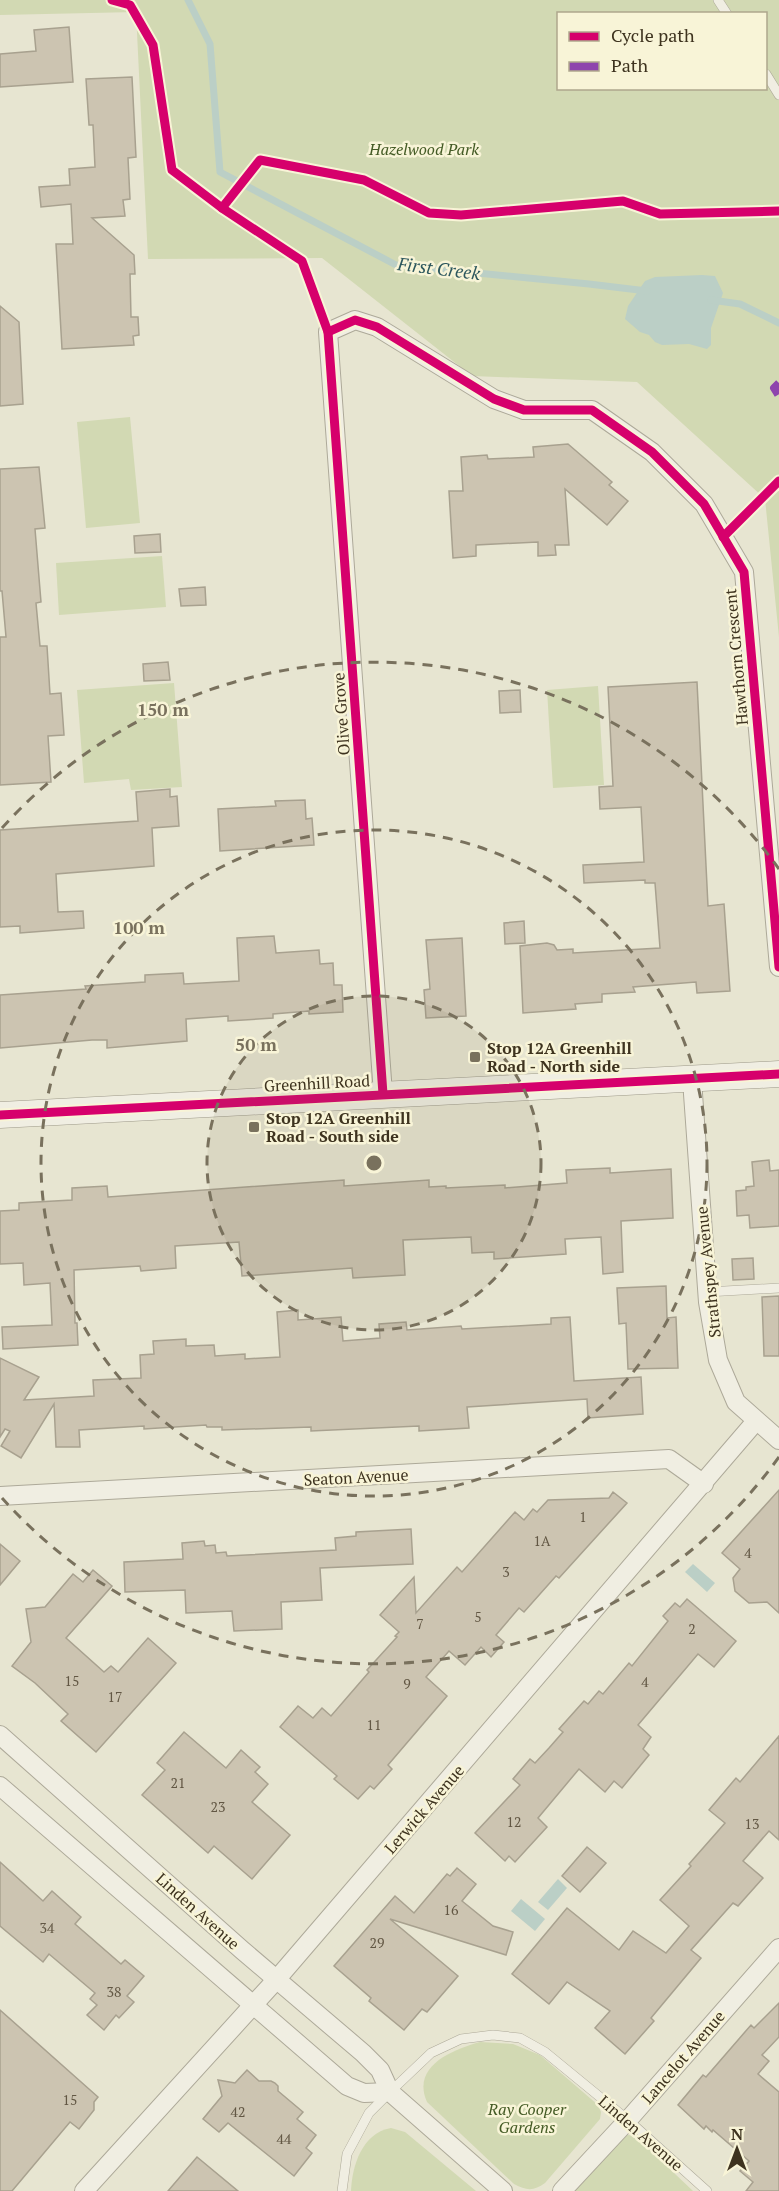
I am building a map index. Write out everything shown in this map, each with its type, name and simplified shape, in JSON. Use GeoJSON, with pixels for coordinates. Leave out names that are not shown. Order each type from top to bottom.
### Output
{"type":"FeatureCollection","features":[{"type":"Feature","properties":{"kind":"main road","name":"Greenhill Road"},"geometry":{"type":"LineString","coordinates":[[0,1115],[779,1074]]}},
{"type":"Feature","properties":{"kind":"street","name":"Hawthorn Crescent"},"geometry":{"type":"LineString","coordinates":[[328,332],[355,320],[377,327],[494,399],[524,410],[592,410],[652,452],[705,504],[744,572],[779,967]]}},
{"type":"Feature","properties":{"kind":"street","name":"Olive Grove"},"geometry":{"type":"LineString","coordinates":[[328,332],[383,1094]]}},
{"type":"Feature","properties":{"kind":"street","name":"Strathspey Avenue"},"geometry":{"type":"LineString","coordinates":[[692,1080],[707,1292],[718,1360],[736,1402],[779,1440]]}},
{"type":"Feature","properties":{"kind":"street","name":"Lerwick Avenue"},"geometry":{"type":"LineString","coordinates":[[84,2191],[276,1980],[756,1421]]}},
{"type":"Feature","properties":{"kind":"street","name":"Seaton Avenue"},"geometry":{"type":"LineString","coordinates":[[0,1496],[669,1459],[704,1484]]}},
{"type":"Feature","properties":{"kind":"street","name":"Linden Avenue"},"geometry":{"type":"LineString","coordinates":[[0,1735],[373,2063],[380,2070],[390,2092],[503,2191]]}},
{"type":"Feature","properties":{"kind":"street"},"geometry":{"type":"LineString","coordinates":[[0,1785],[347,2086],[364,2093],[390,2092]]}},
{"type":"Feature","properties":{"kind":"street","name":"Lancelot Avenue"},"geometry":{"type":"LineString","coordinates":[[562,2191],[628,2120],[779,1948]]}},
{"type":"Feature","properties":{"kind":"lane"},"geometry":{"type":"LineString","coordinates":[[767,77],[779,94]]}},
{"type":"Feature","properties":{"kind":"lane"},"geometry":{"type":"LineString","coordinates":[[707,1292],[779,1288]]}},
{"type":"Feature","properties":{"kind":"lane","name":"Linden Avenue"},"geometry":{"type":"LineString","coordinates":[[342,2191],[347,2154],[369,2114],[390,2092],[431,2053],[460,2039],[494,2035],[520,2038],[545,2052],[628,2120],[707,2191]]}},
{"type":"Feature","properties":{"kind":"green space","name":"Hazelwood Park"},"geometry":{"type":"Polygon","coordinates":[[[0,0],[779,0],[779,637],[765,499],[637,382],[472,376],[322,258],[148,259],[136,12],[0,15],[0,0]]]}},
{"type":"Feature","properties":{"kind":"green space"},"geometry":{"type":"Polygon","coordinates":[[[130,417],[140,523],[86,528],[77,422],[130,417]]]}},
{"type":"Feature","properties":{"kind":"green space"},"geometry":{"type":"Polygon","coordinates":[[[162,556],[166,607],[59,615],[56,563],[162,556]]]}},
{"type":"Feature","properties":{"kind":"green space"},"geometry":{"type":"Polygon","coordinates":[[[174,683],[182,787],[131,790],[129,779],[84,783],[77,690],[174,683]]]}},
{"type":"Feature","properties":{"kind":"green space"},"geometry":{"type":"Polygon","coordinates":[[[598,686],[604,785],[553,788],[547,690],[598,686]]]}},
{"type":"Feature","properties":{"kind":"green space","name":"Ray Cooper Gardens"},"geometry":{"type":"Polygon","coordinates":[[[480,2042],[513,2044],[540,2055],[598,2105],[601,2112],[600,2119],[545,2183],[537,2188],[527,2189],[514,2184],[427,2102],[424,2089],[429,2069],[447,2055],[480,2042]]]}},
{"type":"Feature","properties":{"kind":"green space","name":"Ray Cooper Gardens"},"geometry":{"type":"Polygon","coordinates":[[[391,2128],[405,2132],[476,2191],[351,2191],[356,2161],[360,2152],[373,2136],[391,2128]]]}},
{"type":"Feature","properties":{"kind":"green space","name":"Ray Cooper Gardens"},"geometry":{"type":"Polygon","coordinates":[[[621,2136],[636,2137],[693,2191],[570,2191],[621,2136]]]}},
{"type":"Feature","properties":{"kind":"shaded area"},"geometry":{"type":"Polygon","coordinates":[[[715,276],[723,293],[711,328],[711,345],[707,349],[689,344],[662,345],[655,342],[649,335],[640,332],[625,319],[628,306],[645,281],[655,277],[715,276]]]}},
{"type":"Feature","properties":{"kind":"shaded area"},"geometry":{"type":"Polygon","coordinates":[[[693,1564],[715,1583],[707,1592],[685,1572],[693,1564]]]}},
{"type":"Feature","properties":{"kind":"shaded area"},"geometry":{"type":"Polygon","coordinates":[[[558,1879],[567,1888],[548,1910],[538,1902],[558,1879]]]}},
{"type":"Feature","properties":{"kind":"shaded area"},"geometry":{"type":"Polygon","coordinates":[[[521,1899],[545,1919],[535,1931],[511,1911],[521,1899]]]}},
{"type":"Feature","properties":{"kind":"building"},"geometry":{"type":"Polygon","coordinates":[[[69,27],[73,82],[0,87],[0,54],[36,51],[34,30],[69,27]]]}},
{"type":"Feature","properties":{"kind":"building"},"geometry":{"type":"Polygon","coordinates":[[[132,77],[136,157],[128,158],[130,199],[123,200],[125,216],[92,218],[134,255],[135,274],[130,274],[131,317],[138,317],[139,335],[133,336],[134,345],[62,349],[56,244],[73,244],[71,204],[41,207],[39,187],[70,185],[69,169],[95,167],[93,125],[89,125],[86,79],[132,77]]]}},
{"type":"Feature","properties":{"kind":"building"},"geometry":{"type":"Polygon","coordinates":[[[0,306],[19,322],[23,404],[0,406],[0,306]]]}},
{"type":"Feature","properties":{"kind":"building"},"geometry":{"type":"Polygon","coordinates":[[[568,444],[612,482],[609,485],[628,501],[607,525],[565,489],[569,545],[555,545],[556,555],[538,556],[538,542],[476,545],[476,556],[453,558],[449,491],[463,491],[461,457],[487,455],[488,459],[534,457],[533,447],[568,444]]]}},
{"type":"Feature","properties":{"kind":"building"},"geometry":{"type":"Polygon","coordinates":[[[39,467],[45,528],[35,529],[41,602],[36,603],[40,646],[47,646],[50,694],[61,693],[64,735],[48,736],[51,782],[0,785],[0,637],[6,637],[2,591],[0,591],[0,469],[39,467]]]}},
{"type":"Feature","properties":{"kind":"building"},"geometry":{"type":"Polygon","coordinates":[[[160,534],[161,552],[135,553],[134,536],[160,534]]]}},
{"type":"Feature","properties":{"kind":"building"},"geometry":{"type":"Polygon","coordinates":[[[205,587],[206,605],[181,606],[179,589],[205,587]]]}},
{"type":"Feature","properties":{"kind":"building"},"geometry":{"type":"Polygon","coordinates":[[[168,662],[170,680],[144,681],[143,664],[168,662]]]}},
{"type":"Feature","properties":{"kind":"building"},"geometry":{"type":"Polygon","coordinates":[[[697,682],[708,906],[724,904],[730,991],[697,993],[696,982],[633,987],[635,992],[602,994],[602,1002],[575,1004],[576,1009],[523,1013],[520,946],[547,943],[554,945],[557,950],[573,949],[573,953],[660,948],[655,883],[645,883],[645,880],[584,883],[583,865],[644,862],[641,807],[600,809],[599,787],[613,786],[608,687],[697,682]]]}},
{"type":"Feature","properties":{"kind":"building"},"geometry":{"type":"Polygon","coordinates":[[[520,690],[521,712],[500,713],[499,691],[520,690]]]}},
{"type":"Feature","properties":{"kind":"building"},"geometry":{"type":"Polygon","coordinates":[[[170,789],[170,797],[177,796],[179,826],[152,828],[154,866],[56,874],[58,912],[83,911],[84,928],[20,933],[20,926],[0,927],[0,830],[138,821],[136,792],[170,789]]]}},
{"type":"Feature","properties":{"kind":"building"},"geometry":{"type":"Polygon","coordinates":[[[305,800],[306,819],[312,818],[314,845],[220,851],[218,809],[276,806],[275,801],[305,800]]]}},
{"type":"Feature","properties":{"kind":"building"},"geometry":{"type":"Polygon","coordinates":[[[524,921],[525,943],[505,944],[504,923],[524,921]]]}},
{"type":"Feature","properties":{"kind":"building"},"geometry":{"type":"Polygon","coordinates":[[[274,936],[276,953],[319,950],[320,964],[333,963],[334,985],[342,985],[343,1012],[309,1014],[309,1011],[273,1014],[273,1018],[228,1021],[228,1016],[186,1019],[187,1041],[107,1048],[107,1040],[92,1040],[0,1048],[0,995],[145,982],[145,975],[183,973],[184,984],[239,981],[237,938],[274,936]]]}},
{"type":"Feature","properties":{"kind":"building"},"geometry":{"type":"Polygon","coordinates":[[[462,938],[466,1016],[426,1018],[424,990],[430,989],[426,940],[462,938]]]}},
{"type":"Feature","properties":{"kind":"building"},"geometry":{"type":"Polygon","coordinates":[[[769,1160],[770,1171],[779,1170],[779,1226],[750,1228],[749,1215],[737,1216],[736,1191],[754,1186],[752,1162],[769,1160]]]}},
{"type":"Feature","properties":{"kind":"building"},"geometry":{"type":"Polygon","coordinates":[[[610,1168],[610,1173],[671,1169],[673,1218],[621,1221],[623,1272],[603,1274],[601,1237],[565,1239],[566,1254],[494,1259],[494,1252],[472,1253],[471,1237],[403,1240],[405,1275],[353,1278],[352,1268],[242,1276],[239,1242],[175,1246],[176,1268],[141,1271],[140,1266],[74,1270],[75,1323],[77,1323],[78,1345],[3,1349],[2,1327],[52,1325],[50,1283],[24,1285],[23,1263],[0,1264],[0,1211],[19,1210],[19,1203],[72,1200],[72,1188],[107,1186],[108,1197],[344,1180],[344,1186],[429,1180],[429,1187],[505,1185],[505,1188],[567,1183],[566,1170],[610,1168]]]}},
{"type":"Feature","properties":{"kind":"building"},"geometry":{"type":"Polygon","coordinates":[[[753,1258],[754,1279],[733,1280],[732,1259],[753,1258]]]}},
{"type":"Feature","properties":{"kind":"building"},"geometry":{"type":"Polygon","coordinates":[[[666,1286],[667,1318],[676,1317],[678,1368],[628,1369],[626,1323],[619,1324],[617,1288],[666,1286]]]}},
{"type":"Feature","properties":{"kind":"building"},"geometry":{"type":"Polygon","coordinates":[[[779,1296],[779,1356],[764,1356],[762,1297],[779,1296]]]}},
{"type":"Feature","properties":{"kind":"building"},"geometry":{"type":"Polygon","coordinates":[[[298,1310],[298,1320],[341,1317],[343,1341],[380,1338],[379,1324],[406,1322],[407,1330],[461,1326],[462,1329],[551,1324],[551,1318],[570,1317],[574,1381],[641,1377],[643,1414],[588,1418],[587,1399],[467,1407],[469,1428],[419,1431],[419,1426],[311,1431],[311,1427],[222,1430],[222,1427],[207,1427],[206,1425],[144,1429],[144,1426],[79,1430],[80,1447],[56,1447],[54,1404],[21,1458],[1,1446],[10,1431],[5,1429],[0,1437],[0,1358],[39,1377],[24,1400],[94,1396],[93,1380],[141,1378],[140,1355],[154,1354],[153,1341],[186,1339],[186,1346],[214,1345],[215,1356],[245,1354],[245,1359],[280,1357],[277,1312],[298,1310]]]}},
{"type":"Feature","properties":{"kind":"building"},"geometry":{"type":"Polygon","coordinates":[[[779,1490],[779,1613],[767,1602],[749,1603],[735,1591],[733,1578],[740,1569],[722,1553],[779,1490]]]}},
{"type":"Feature","properties":{"kind":"building"},"geometry":{"type":"Polygon","coordinates":[[[613,1492],[627,1503],[559,1578],[556,1576],[524,1612],[519,1608],[496,1635],[504,1642],[491,1657],[481,1647],[465,1665],[449,1651],[426,1677],[447,1696],[388,1765],[392,1769],[374,1789],[370,1786],[358,1799],[334,1779],[337,1776],[280,1727],[298,1706],[313,1718],[322,1708],[331,1716],[369,1672],[367,1670],[397,1637],[395,1636],[399,1632],[380,1615],[414,1577],[416,1613],[457,1567],[462,1572],[515,1512],[524,1520],[533,1509],[537,1512],[548,1500],[609,1498],[613,1492]]]}},
{"type":"Feature","properties":{"kind":"building"},"geometry":{"type":"Polygon","coordinates":[[[411,1529],[413,1564],[320,1568],[322,1600],[281,1602],[282,1629],[234,1631],[232,1611],[186,1613],[185,1590],[125,1592],[124,1562],[183,1559],[182,1543],[204,1541],[205,1546],[215,1545],[216,1553],[226,1552],[227,1556],[336,1550],[335,1538],[356,1536],[356,1532],[411,1529]]]}},
{"type":"Feature","properties":{"kind":"building"},"geometry":{"type":"Polygon","coordinates":[[[0,1544],[20,1561],[0,1585],[0,1544]]]}},
{"type":"Feature","properties":{"kind":"building"},"geometry":{"type":"Polygon","coordinates":[[[93,1570],[112,1586],[66,1638],[104,1672],[111,1666],[118,1672],[148,1638],[176,1663],[96,1752],[61,1721],[68,1714],[35,1683],[12,1666],[31,1642],[26,1609],[45,1607],[73,1574],[83,1582],[93,1570]]]}},
{"type":"Feature","properties":{"kind":"building"},"geometry":{"type":"Polygon","coordinates":[[[687,1599],[736,1641],[714,1667],[698,1654],[638,1725],[651,1737],[643,1749],[649,1755],[622,1788],[614,1781],[605,1792],[579,1769],[538,1818],[547,1827],[515,1862],[509,1856],[505,1861],[475,1833],[520,1785],[513,1779],[530,1759],[535,1763],[549,1748],[563,1732],[559,1729],[584,1701],[588,1704],[599,1691],[603,1694],[629,1663],[632,1666],[668,1621],[663,1616],[675,1603],[680,1607],[687,1599]]]}},
{"type":"Feature","properties":{"kind":"building"},"geometry":{"type":"Polygon","coordinates":[[[184,1732],[226,1768],[241,1750],[260,1767],[255,1772],[268,1784],[252,1802],[290,1835],[252,1879],[214,1846],[208,1853],[142,1795],[165,1770],[157,1763],[184,1732]]]}},
{"type":"Feature","properties":{"kind":"building"},"geometry":{"type":"Polygon","coordinates":[[[779,1736],[779,1840],[769,1831],[743,1861],[763,1878],[738,1906],[733,1903],[691,1950],[701,1958],[651,2018],[654,2021],[625,2054],[595,2028],[610,2011],[567,1982],[549,2004],[512,1974],[567,1908],[619,1950],[633,1931],[666,1953],[689,1926],[660,1900],[725,1823],[709,1810],[736,1778],[740,1782],[779,1736]]]}},
{"type":"Feature","properties":{"kind":"building"},"geometry":{"type":"Polygon","coordinates":[[[587,1847],[606,1863],[580,1892],[562,1876],[587,1847]]]}},
{"type":"Feature","properties":{"kind":"building"},"geometry":{"type":"Polygon","coordinates":[[[0,1862],[43,1901],[52,1891],[81,1917],[75,1924],[121,1964],[125,1960],[144,1976],[127,1996],[134,2002],[119,2018],[116,2015],[104,2030],[87,2015],[97,2005],[90,1999],[95,1993],[49,1954],[43,1962],[0,1926],[0,1862]]]}},
{"type":"Feature","properties":{"kind":"building"},"geometry":{"type":"Polygon","coordinates":[[[457,1868],[476,1884],[462,1901],[493,1926],[513,1932],[506,1955],[390,1919],[458,1976],[427,2012],[422,2009],[404,2030],[369,2001],[371,1998],[334,1966],[395,1896],[414,1913],[447,1874],[450,1876],[457,1868]]]}},
{"type":"Feature","properties":{"kind":"building"},"geometry":{"type":"Polygon","coordinates":[[[779,2003],[779,2037],[762,2055],[769,2061],[758,2074],[779,2092],[779,2191],[746,2191],[753,2182],[740,2171],[749,2161],[713,2130],[712,2132],[706,2126],[704,2129],[678,2105],[703,2075],[706,2077],[751,2025],[754,2028],[779,2003]]]}},
{"type":"Feature","properties":{"kind":"building"},"geometry":{"type":"Polygon","coordinates":[[[0,2010],[98,2097],[94,2102],[94,2110],[79,2129],[70,2122],[12,2191],[0,2191],[0,2010]]]}},
{"type":"Feature","properties":{"kind":"building"},"geometry":{"type":"Polygon","coordinates":[[[247,2070],[259,2081],[275,2083],[278,2091],[303,2112],[297,2119],[316,2135],[306,2148],[312,2153],[294,2176],[228,2123],[219,2132],[203,2119],[222,2096],[218,2080],[235,2083],[247,2070]]]}},
{"type":"Feature","properties":{"kind":"building"},"geometry":{"type":"Polygon","coordinates":[[[197,2157],[238,2191],[168,2191],[197,2157]]]}},
{"type":"Feature","properties":{"kind":"waterway","name":"First Creek"},"geometry":{"type":"LineString","coordinates":[[188,0],[210,44],[220,172],[396,265],[647,291]]}},
{"type":"Feature","properties":{"kind":"waterway","name":"First Creek"},"geometry":{"type":"LineString","coordinates":[[711,300],[740,304],[779,323]]}},
{"type":"Feature","properties":{"kind":"marked path"},"geometry":{"type":"LineString","coordinates":[[779,383],[774,388],[779,396]]}},
{"type":"Feature","properties":{"kind":"cycle path"},"geometry":{"type":"LineString","coordinates":[[112,0],[130,5],[153,45],[172,170],[222,208],[302,261],[328,332],[383,1094]]}},
{"type":"Feature","properties":{"kind":"cycle path"},"geometry":{"type":"LineString","coordinates":[[222,208],[260,160],[364,180],[429,213],[461,215],[623,201],[660,214],[779,211]]}},
{"type":"Feature","properties":{"kind":"cycle path"},"geometry":{"type":"LineString","coordinates":[[328,332],[355,320],[377,327],[494,399],[524,410],[592,410],[652,452],[704,504],[744,572],[779,967]]}},
{"type":"Feature","properties":{"kind":"cycle path"},"geometry":{"type":"LineString","coordinates":[[723,537],[779,481]]}},
{"type":"Feature","properties":{"kind":"cycle path"},"geometry":{"type":"LineString","coordinates":[[0,1115],[779,1074]]}},
{"type":"Feature","properties":{"kind":"place","name":"Stop 12A Greenhill Road - North side"},"geometry":{"type":"Point","coordinates":[475,1057]}},
{"type":"Feature","properties":{"kind":"place","name":"Stop 12A Greenhill Road - South side"},"geometry":{"type":"Point","coordinates":[254,1127]}}]}
